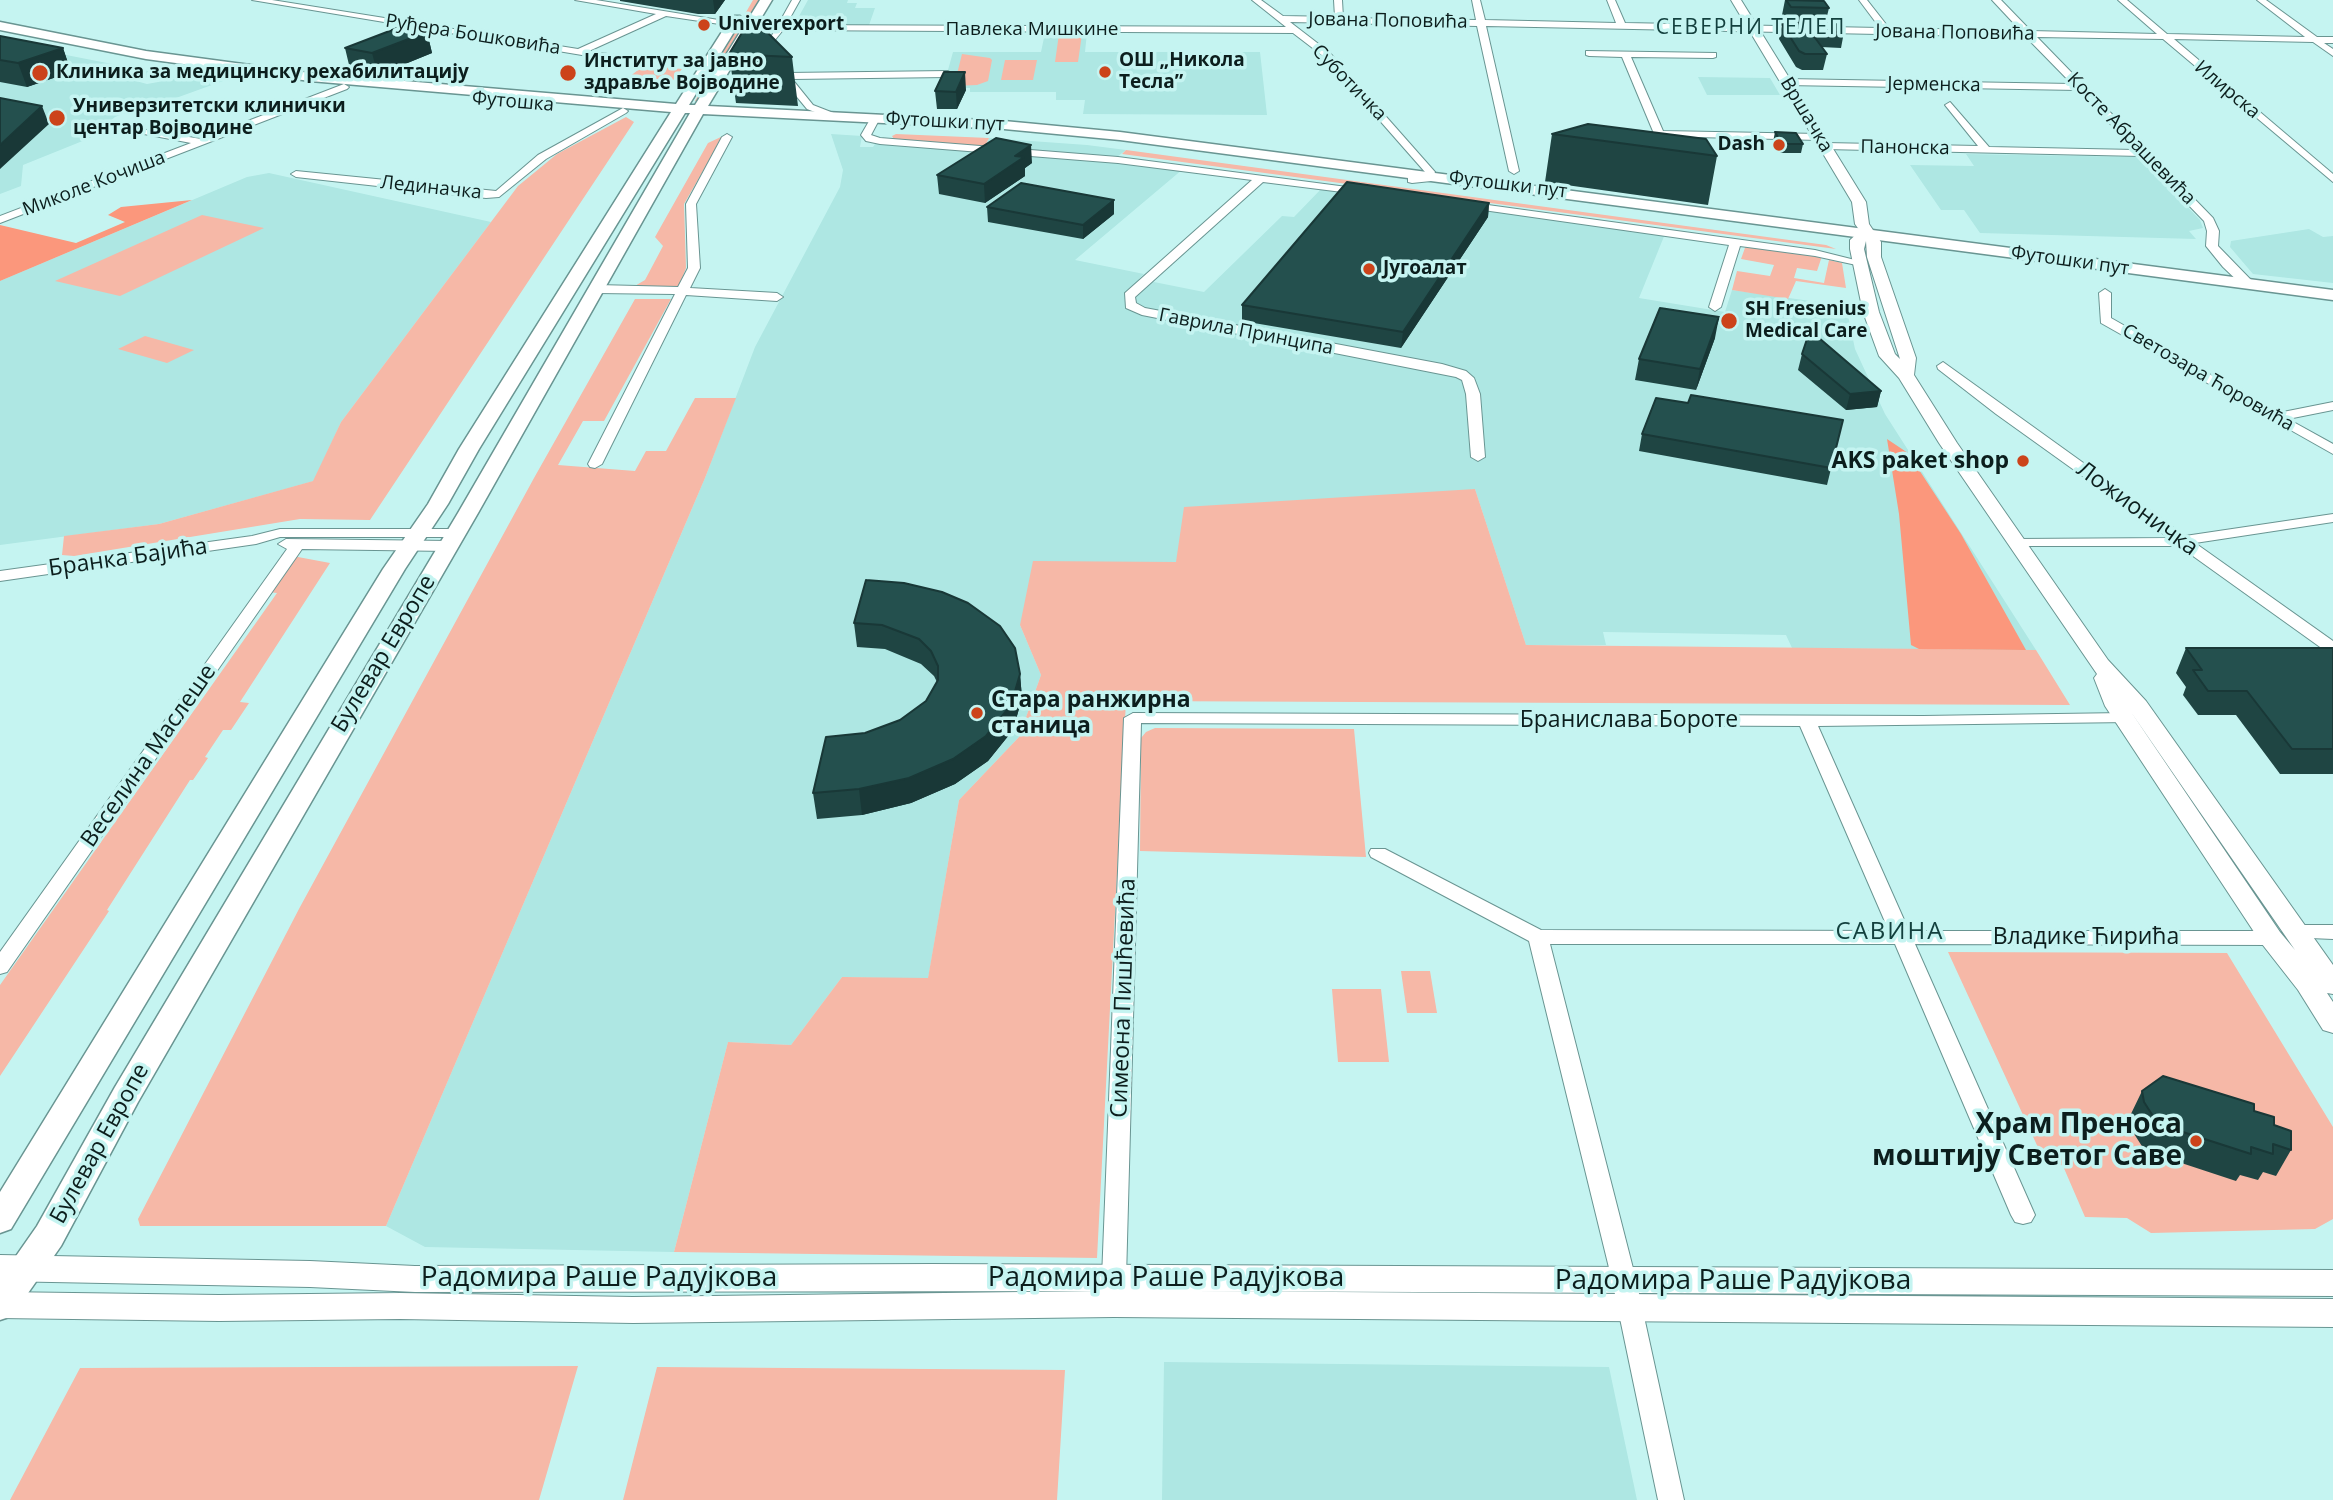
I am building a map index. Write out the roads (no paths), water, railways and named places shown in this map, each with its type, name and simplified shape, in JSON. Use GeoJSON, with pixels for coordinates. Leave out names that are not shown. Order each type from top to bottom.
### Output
{"type":"FeatureCollection","features":[{"type":"Feature","properties":{"kind":"main road","name":"Булевар Европе"},"geometry":{"type":"LineString","coordinates":[[0,1220],[414,539],[688,112],[766,0]]}},
{"type":"Feature","properties":{"kind":"main road","name":"Булевар Европе"},"geometry":{"type":"LineString","coordinates":[[0,1305],[13,1268],[49,1236],[126,1095],[597,289],[742,7]]}},
{"type":"Feature","properties":{"kind":"main road","name":"Футошка"},"geometry":{"type":"LineString","coordinates":[[0,26],[146,55],[262,72],[688,112]]}},
{"type":"Feature","properties":{"kind":"main road","name":"Футошка"},"geometry":{"type":"LineString","coordinates":[[0,33],[200,71],[344,87],[623,111],[688,112]]}},
{"type":"Feature","properties":{"kind":"main road","name":"Футошки пут"},"geometry":{"type":"LineString","coordinates":[[688,112],[833,116],[1086,138],[2333,295]]}},
{"type":"Feature","properties":{"kind":"main road","name":"Футошки пут"},"geometry":{"type":"LineString","coordinates":[[688,112],[1004,125],[1120,135],[1430,175],[1866,238],[2333,301]]}},
{"type":"Feature","properties":{"kind":"street","name":"Руђера Бошковића"},"geometry":{"type":"LineString","coordinates":[[256,0],[648,63]]}},
{"type":"Feature","properties":{"kind":"street"},"geometry":{"type":"LineString","coordinates":[[579,0],[733,23]]}},
{"type":"Feature","properties":{"kind":"street"},"geometry":{"type":"LineString","coordinates":[[606,4],[616,0]]}},
{"type":"Feature","properties":{"kind":"street"},"geometry":{"type":"LineString","coordinates":[[796,0],[772,43],[773,56],[810,107],[833,116]]}},
{"type":"Feature","properties":{"kind":"street","name":"Суботичка"},"geometry":{"type":"LineString","coordinates":[[1256,0],[1326,54],[1353,82],[1430,175]]}},
{"type":"Feature","properties":{"kind":"street"},"geometry":{"type":"LineString","coordinates":[[1338,0],[1339,20]]}},
{"type":"Feature","properties":{"kind":"street"},"geometry":{"type":"LineString","coordinates":[[1476,0],[1514,172]]}},
{"type":"Feature","properties":{"kind":"street"},"geometry":{"type":"LineString","coordinates":[[1611,0],[1622,26]]}},
{"type":"Feature","properties":{"kind":"street","name":"Вршачка"},"geometry":{"type":"LineString","coordinates":[[1736,0],[1856,195],[1866,238],[1861,263],[1871,312],[1887,356],[1906,375],[1948,443],[2100,665]]}},
{"type":"Feature","properties":{"kind":"street"},"geometry":{"type":"LineString","coordinates":[[1863,0],[1886,31]]}},
{"type":"Feature","properties":{"kind":"street","name":"Косте Абрашевића"},"geometry":{"type":"LineString","coordinates":[[1996,0],[2210,220],[2213,230],[2212,246],[2227,265],[2249,285]]}},
{"type":"Feature","properties":{"kind":"street","name":"Илирска"},"geometry":{"type":"LineString","coordinates":[[2122,0],[2333,179]]}},
{"type":"Feature","properties":{"kind":"street"},"geometry":{"type":"LineString","coordinates":[[2261,0],[2333,53]]}},
{"type":"Feature","properties":{"kind":"street"},"geometry":{"type":"LineString","coordinates":[[579,52],[665,13]]}},
{"type":"Feature","properties":{"kind":"street","name":"Јована Поповића"},"geometry":{"type":"LineString","coordinates":[[1282,19],[2333,40]]}},
{"type":"Feature","properties":{"kind":"street","name":"Павлека Мишкине"},"geometry":{"type":"LineString","coordinates":[[749,28],[1296,30]]}},
{"type":"Feature","properties":{"kind":"street"},"geometry":{"type":"LineString","coordinates":[[1589,53],[1713,55]]}},
{"type":"Feature","properties":{"kind":"street","name":"Панонска"},"geometry":{"type":"LineString","coordinates":[[1625,54],[1659,134],[1986,149],[2146,153]]}},
{"type":"Feature","properties":{"kind":"street"},"geometry":{"type":"LineString","coordinates":[[785,76],[948,74]]}},
{"type":"Feature","properties":{"kind":"street","name":"Јерменска"},"geometry":{"type":"LineString","coordinates":[[1786,82],[2082,87]]}},
{"type":"Feature","properties":{"kind":"street","name":"Миколе Кочиша"},"geometry":{"type":"LineString","coordinates":[[0,220],[344,87]]}},
{"type":"Feature","properties":{"kind":"street","name":"Панонска"},"geometry":{"type":"LineString","coordinates":[[1950,105],[1986,149]]}},
{"type":"Feature","properties":{"kind":"street"},"geometry":{"type":"LineString","coordinates":[[793,114],[808,112],[810,107]]}},
{"type":"Feature","properties":{"kind":"street","name":"Лединачка"},"geometry":{"type":"LineString","coordinates":[[296,174],[486,195],[499,194],[542,157],[623,111]]}},
{"type":"Feature","properties":{"kind":"street"},"geometry":{"type":"LineString","coordinates":[[873,121],[866,135],[870,139],[880,141],[1066,155],[1379,193]]}},
{"type":"Feature","properties":{"kind":"street"},"geometry":{"type":"LineString","coordinates":[[127,128],[203,142]]}},
{"type":"Feature","properties":{"kind":"street"},"geometry":{"type":"LineString","coordinates":[[595,464],[694,268],[691,204],[727,137]]}},
{"type":"Feature","properties":{"kind":"street"},"geometry":{"type":"LineString","coordinates":[[1412,180],[1422,180],[1430,175]]}},
{"type":"Feature","properties":{"kind":"street","name":"Гаврила Принципа"},"geometry":{"type":"LineString","coordinates":[[1262,177],[1129,296],[1130,305],[1142,311],[1442,368],[1461,374],[1468,378],[1473,394],[1478,457]]}},
{"type":"Feature","properties":{"kind":"street"},"geometry":{"type":"LineString","coordinates":[[1457,204],[1833,255],[1861,263]]}},
{"type":"Feature","properties":{"kind":"street"},"geometry":{"type":"LineString","coordinates":[[1866,238],[1908,358],[1906,375]]}},
{"type":"Feature","properties":{"kind":"street"},"geometry":{"type":"LineString","coordinates":[[1715,307],[1736,242]]}},
{"type":"Feature","properties":{"kind":"street"},"geometry":{"type":"LineString","coordinates":[[597,289],[778,296]]}},
{"type":"Feature","properties":{"kind":"street","name":"Светозара Ћоровића"},"geometry":{"type":"LineString","coordinates":[[2105,293],[2105,320],[2333,450]]}},
{"type":"Feature","properties":{"kind":"street","name":"Ложионичка"},"geometry":{"type":"LineString","coordinates":[[1943,366],[2001,411],[2333,649]]}},
{"type":"Feature","properties":{"kind":"street"},"geometry":{"type":"LineString","coordinates":[[2277,417],[2333,406]]}},
{"type":"Feature","properties":{"kind":"street"},"geometry":{"type":"LineString","coordinates":[[2017,543],[2182,541],[2333,518]]}},
{"type":"Feature","properties":{"kind":"street","name":"Бранка Бајића"},"geometry":{"type":"LineString","coordinates":[[0,576],[256,540],[265,535],[280,533],[452,539]]}},
{"type":"Feature","properties":{"kind":"street","name":"Бранка Бајића"},"geometry":{"type":"LineString","coordinates":[[256,540],[266,544],[298,545],[414,539]]}},
{"type":"Feature","properties":{"kind":"street","name":"Веселина Маслеше"},"geometry":{"type":"LineString","coordinates":[[2,960],[298,545]]}},
{"type":"Feature","properties":{"kind":"street"},"geometry":{"type":"LineString","coordinates":[[2100,665],[2116,706],[2124,718],[2283,935],[2333,985]]}},
{"type":"Feature","properties":{"kind":"street"},"geometry":{"type":"LineString","coordinates":[[2100,665],[2138,706],[2283,935],[2333,1023]]}},
{"type":"Feature","properties":{"kind":"street","name":"Бранислава Бороте"},"geometry":{"type":"LineString","coordinates":[[1133,718],[1807,721],[2124,718]]}},
{"type":"Feature","properties":{"kind":"street","name":"Симеона Пишћевића"},"geometry":{"type":"LineString","coordinates":[[1114,1278],[1133,718]]}},
{"type":"Feature","properties":{"kind":"street"},"geometry":{"type":"LineString","coordinates":[[1807,721],[2023,1215]]}},
{"type":"Feature","properties":{"kind":"street","name":"Владике Ћирића"},"geometry":{"type":"LineString","coordinates":[[1378,853],[1538,937],[2283,935],[2333,932]]}},
{"type":"Feature","properties":{"kind":"street"},"geometry":{"type":"LineString","coordinates":[[1538,937],[1627,1294],[1671,1500]]}},
{"type":"Feature","properties":{"kind":"street","name":"Радомира Раше Радујкова"},"geometry":{"type":"LineString","coordinates":[[13,1268],[310,1273],[415,1279],[1114,1278],[2333,1313]]}},
{"type":"Feature","properties":{"kind":"street"},"geometry":{"type":"LineString","coordinates":[[2268,1283],[2333,1271]]}},
{"type":"Feature","properties":{"kind":"street","name":"Радомира Раше Радујкова"},"geometry":{"type":"LineString","coordinates":[[0,1305],[219,1308],[400,1306],[633,1310],[2333,1283]]}},
{"type":"Feature","properties":{"kind":"street"},"geometry":{"type":"LineString","coordinates":[[2283,1311],[2333,1322]]}},
{"type":"Feature","properties":{"kind":"place","name":"Univerexport"},"geometry":{"type":"Point","coordinates":[704,25]}},
{"type":"Feature","properties":{"kind":"place","name":"ОШ „Никола Тесла”"},"geometry":{"type":"Point","coordinates":[1105,72]}},
{"type":"Feature","properties":{"kind":"place","name":"Клиника за медицинску рехабилитацију"},"geometry":{"type":"Point","coordinates":[40,73]}},
{"type":"Feature","properties":{"kind":"place","name":"Институт за јавно здравље Војводине"},"geometry":{"type":"Point","coordinates":[568,73]}},
{"type":"Feature","properties":{"kind":"place","name":"Универзитетски клинички центар Војводине"},"geometry":{"type":"Point","coordinates":[57,118]}},
{"type":"Feature","properties":{"kind":"place","name":"Dash"},"geometry":{"type":"Point","coordinates":[1779,145]}},
{"type":"Feature","properties":{"kind":"place","name":"Југоалат"},"geometry":{"type":"Point","coordinates":[1369,269]}},
{"type":"Feature","properties":{"kind":"place","name":"SH Fresenius Medical Care"},"geometry":{"type":"Point","coordinates":[1729,321]}},
{"type":"Feature","properties":{"kind":"place","name":"AKS paket shop"},"geometry":{"type":"Point","coordinates":[2023,461]}},
{"type":"Feature","properties":{"kind":"place","name":"Стара ранжирна станица"},"geometry":{"type":"Point","coordinates":[977,713]}},
{"type":"Feature","properties":{"kind":"place","name":"Храм Преноса моштију Светог Саве"},"geometry":{"type":"Point","coordinates":[2196,1141]}},
{"type":"Feature","properties":{"kind":"district","name":"СЕВЕРНИ ТЕЛЕП"},"geometry":{"type":"Point","coordinates":[1751,28]}},
{"type":"Feature","properties":{"kind":"district","name":"САВИНА"},"geometry":{"type":"Point","coordinates":[1890,932]}}]}
